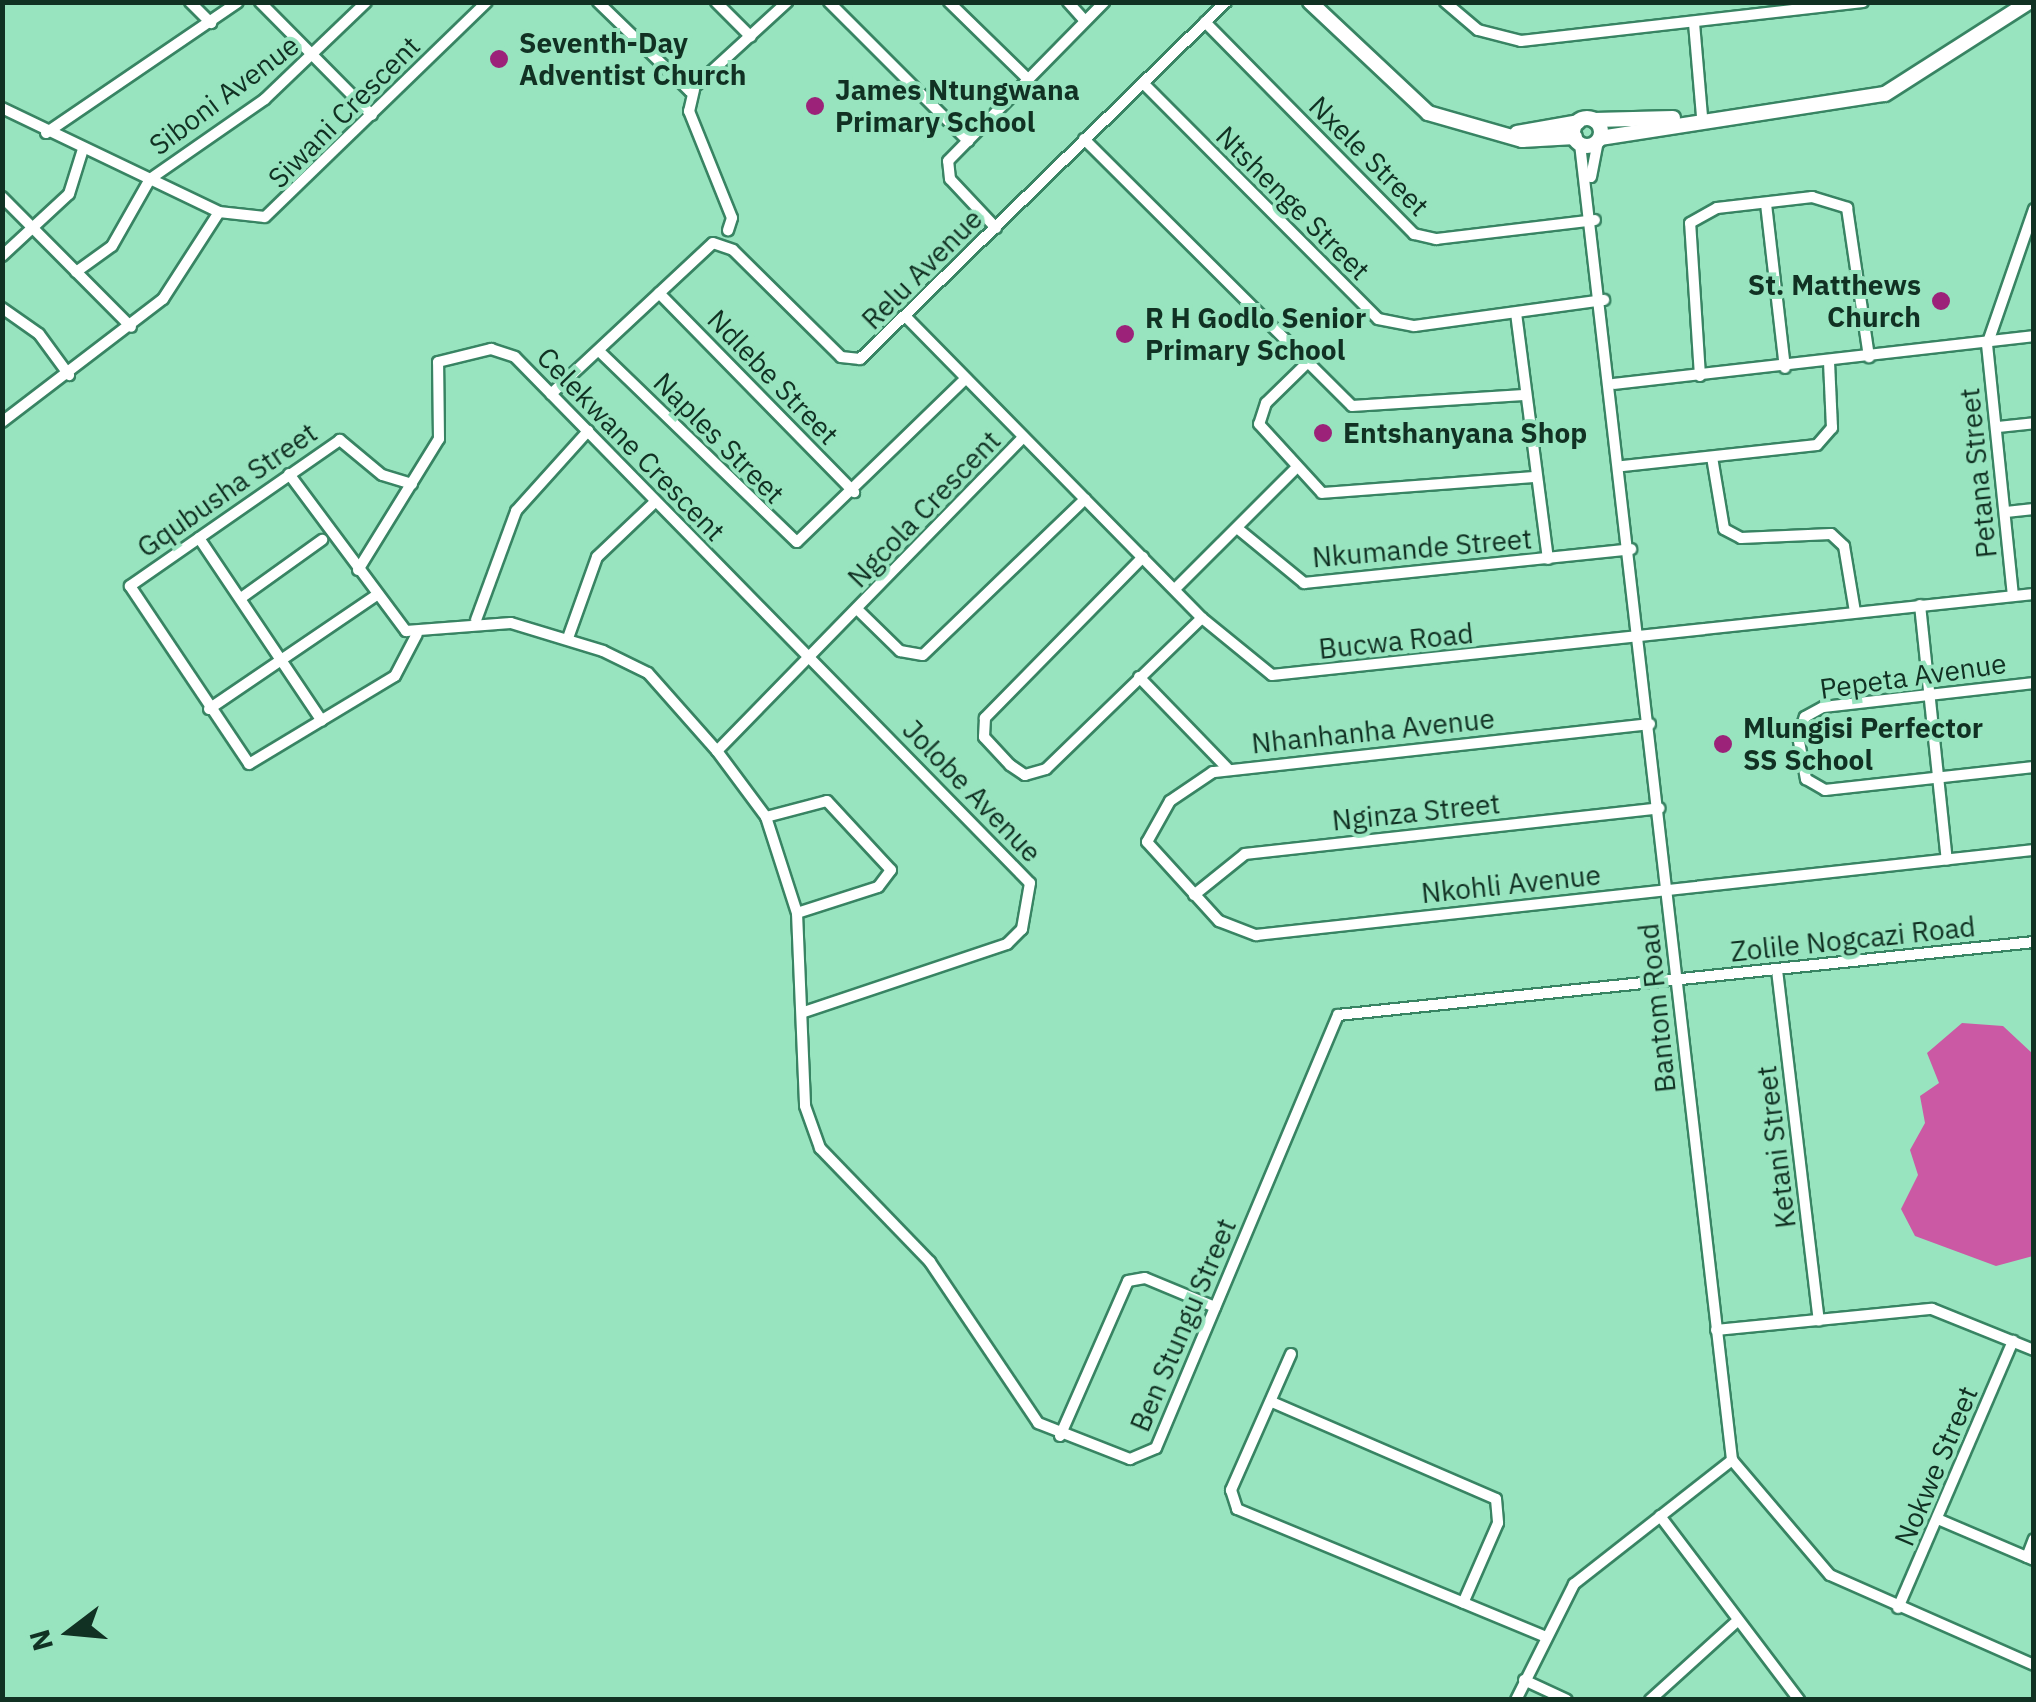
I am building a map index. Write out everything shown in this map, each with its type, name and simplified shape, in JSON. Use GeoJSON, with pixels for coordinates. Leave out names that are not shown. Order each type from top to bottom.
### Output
{"type":"FeatureCollection","features":[{"type":"Feature","properties":{"kind":"street"},"geometry":{"type":"LineString","coordinates":[[190,2],[211,24]]}},
{"type":"Feature","properties":{"kind":"street"},"geometry":{"type":"LineString","coordinates":[[46,133],[238,2]]}},
{"type":"Feature","properties":{"kind":"street"},"geometry":{"type":"LineString","coordinates":[[260,2],[372,115]]}},
{"type":"Feature","properties":{"kind":"street","name":"Siboni Avenue"},"geometry":{"type":"LineString","coordinates":[[150,180],[313,57],[366,2]]}},
{"type":"Feature","properties":{"kind":"street","name":"Siwani Crescent"},"geometry":{"type":"LineString","coordinates":[[2,108],[46,133],[219,212],[246,219],[276,211],[487,2]]}},
{"type":"Feature","properties":{"kind":"street"},"geometry":{"type":"LineString","coordinates":[[598,2],[694,90]]}},
{"type":"Feature","properties":{"kind":"street"},"geometry":{"type":"LineString","coordinates":[[716,2],[751,37]]}},
{"type":"Feature","properties":{"kind":"street"},"geometry":{"type":"LineString","coordinates":[[728,230],[689,111],[694,90],[787,2]]}},
{"type":"Feature","properties":{"kind":"street"},"geometry":{"type":"LineString","coordinates":[[829,2],[968,141]]}},
{"type":"Feature","properties":{"kind":"street"},"geometry":{"type":"LineString","coordinates":[[950,2],[1028,80]]}},
{"type":"Feature","properties":{"kind":"street"},"geometry":{"type":"LineString","coordinates":[[1068,2],[1086,21]]}},
{"type":"Feature","properties":{"kind":"street"},"geometry":{"type":"LineString","coordinates":[[996,228],[947,173],[968,141],[1104,2]]}},
{"type":"Feature","properties":{"kind":"street","name":"Relu Avenue"},"geometry":{"type":"LineString","coordinates":[[551,394],[702,249],[720,243],[846,360],[907,318],[1226,2]]}},
{"type":"Feature","properties":{"kind":"street"},"geometry":{"type":"LineString","coordinates":[[1310,2],[1428,113],[1506,136],[1582,131],[1884,94],[2029,2]]}},
{"type":"Feature","properties":{"kind":"street"},"geometry":{"type":"LineString","coordinates":[[1445,2],[1478,30],[1520,40],[1863,2]]}},
{"type":"Feature","properties":{"kind":"street","name":"Nxele Street"},"geometry":{"type":"LineString","coordinates":[[1205,22],[1414,234],[1436,240],[1596,220]]}},
{"type":"Feature","properties":{"kind":"street"},"geometry":{"type":"LineString","coordinates":[[1694,23],[1697,118]]}},
{"type":"Feature","properties":{"kind":"street","name":"Ntshenge Street"},"geometry":{"type":"LineString","coordinates":[[1143,83],[1378,319],[1414,326],[1604,300]]}},
{"type":"Feature","properties":{"kind":"street"},"geometry":{"type":"LineString","coordinates":[[1582,131],[1599,140],[1697,118]]}},
{"type":"Feature","properties":{"kind":"street"},"geometry":{"type":"LineString","coordinates":[[1582,131],[1599,140]]}},
{"type":"Feature","properties":{"kind":"street","name":"Bantom Road"},"geometry":{"type":"LineString","coordinates":[[1582,131],[1596,220],[1676,980],[1732,1460]]}},
{"type":"Feature","properties":{"kind":"street"},"geometry":{"type":"LineString","coordinates":[[1084,139],[1307,363],[1359,409],[1524,395]]}},
{"type":"Feature","properties":{"kind":"street","name":"Bantom Road"},"geometry":{"type":"LineString","coordinates":[[1591,178],[1599,140]]}},
{"type":"Feature","properties":{"kind":"street"},"geometry":{"type":"LineString","coordinates":[[2,256],[68,194],[83,149]]}},
{"type":"Feature","properties":{"kind":"street"},"geometry":{"type":"LineString","coordinates":[[76,272],[112,246],[150,180]]}},
{"type":"Feature","properties":{"kind":"street"},"geometry":{"type":"LineString","coordinates":[[2,196],[131,328]]}},
{"type":"Feature","properties":{"kind":"street"},"geometry":{"type":"LineString","coordinates":[[1700,376],[1687,231],[1708,211],[1766,204],[1831,197],[1848,208],[1870,357]]}},
{"type":"Feature","properties":{"kind":"street"},"geometry":{"type":"LineString","coordinates":[[1766,204],[1785,368]]}},
{"type":"Feature","properties":{"kind":"street"},"geometry":{"type":"LineString","coordinates":[[1987,345],[2034,209]]}},
{"type":"Feature","properties":{"kind":"street"},"geometry":{"type":"LineString","coordinates":[[2,422],[131,328],[171,292],[219,212]]}},
{"type":"Feature","properties":{"kind":"street","name":"Ndlebe Street"},"geometry":{"type":"LineString","coordinates":[[659,293],[854,492]]}},
{"type":"Feature","properties":{"kind":"street"},"geometry":{"type":"LineString","coordinates":[[2,308],[39,334],[69,375]]}},
{"type":"Feature","properties":{"kind":"street"},"geometry":{"type":"LineString","coordinates":[[1516,312],[1548,559]]}},
{"type":"Feature","properties":{"kind":"street","name":"Bucwa Road"},"geometry":{"type":"LineString","coordinates":[[907,318],[1202,618],[1272,675],[2034,594]]}},
{"type":"Feature","properties":{"kind":"street"},"geometry":{"type":"LineString","coordinates":[[1614,384],[1987,345],[2034,336]]}},
{"type":"Feature","properties":{"kind":"street","name":"Petana Street"},"geometry":{"type":"LineString","coordinates":[[1987,345],[2014,596]]}},
{"type":"Feature","properties":{"kind":"street","name":"Celekwane Crescent"},"geometry":{"type":"LineString","coordinates":[[358,570],[441,432],[442,358],[500,349],[551,394],[809,658]]}},
{"type":"Feature","properties":{"kind":"street","name":"Naples Street"},"geometry":{"type":"LineString","coordinates":[[599,350],[789,538],[812,533],[854,492]]}},
{"type":"Feature","properties":{"kind":"street"},"geometry":{"type":"LineString","coordinates":[[1623,466],[1824,440],[1833,418],[1830,362]]}},
{"type":"Feature","properties":{"kind":"street"},"geometry":{"type":"LineString","coordinates":[[1307,363],[1260,416],[1266,439],[1294,470],[1342,497],[1535,477]]}},
{"type":"Feature","properties":{"kind":"street"},"geometry":{"type":"LineString","coordinates":[[854,492],[964,380]]}},
{"type":"Feature","properties":{"kind":"street"},"geometry":{"type":"LineString","coordinates":[[1998,427],[2034,423]]}},
{"type":"Feature","properties":{"kind":"street"},"geometry":{"type":"LineString","coordinates":[[476,620],[516,511],[588,431]]}},
{"type":"Feature","properties":{"kind":"street","name":"Ngcola Crescent"},"geometry":{"type":"LineString","coordinates":[[717,751],[1022,439]]}},
{"type":"Feature","properties":{"kind":"street","name":"Gqubusha Street"},"geometry":{"type":"LineString","coordinates":[[412,484],[382,475],[346,440],[289,474],[130,586],[249,764],[395,676],[418,634]]}},
{"type":"Feature","properties":{"kind":"street"},"geometry":{"type":"LineString","coordinates":[[1712,457],[1724,528],[1736,537],[1810,531],[1839,539],[1854,612]]}},
{"type":"Feature","properties":{"kind":"street"},"geometry":{"type":"LineString","coordinates":[[1175,588],[1294,470]]}},
{"type":"Feature","properties":{"kind":"street"},"geometry":{"type":"LineString","coordinates":[[289,474],[377,595],[418,634]]}},
{"type":"Feature","properties":{"kind":"street","name":"Ngcola Crescent"},"geometry":{"type":"LineString","coordinates":[[858,610],[900,651],[922,655],[1085,499]]}},
{"type":"Feature","properties":{"kind":"street"},"geometry":{"type":"LineString","coordinates":[[568,638],[597,557],[655,502]]}},
{"type":"Feature","properties":{"kind":"street"},"geometry":{"type":"LineString","coordinates":[[2006,512],[2034,509]]}},
{"type":"Feature","properties":{"kind":"street","name":"Nkumande Street"},"geometry":{"type":"LineString","coordinates":[[1237,528],[1304,584],[1631,549]]}},
{"type":"Feature","properties":{"kind":"street"},"geometry":{"type":"LineString","coordinates":[[199,538],[322,722]]}},
{"type":"Feature","properties":{"kind":"street"},"geometry":{"type":"LineString","coordinates":[[241,598],[322,540]]}},
{"type":"Feature","properties":{"kind":"street"},"geometry":{"type":"LineString","coordinates":[[1143,558],[984,718],[984,737],[1018,772],[1039,772],[1202,618]]}},
{"type":"Feature","properties":{"kind":"street"},"geometry":{"type":"LineString","coordinates":[[209,709],[377,595]]}},
{"type":"Feature","properties":{"kind":"street"},"geometry":{"type":"LineString","coordinates":[[1920,605],[1947,860]]}},
{"type":"Feature","properties":{"kind":"street","name":"Ben Stungu Street"},"geometry":{"type":"LineString","coordinates":[[418,634],[476,620],[568,638],[648,673],[717,751],[766,816],[797,913],[805,1106],[820,1148],[930,1262],[1004,1383],[1060,1436],[1148,1458],[1338,1015],[1676,980]]}},
{"type":"Feature","properties":{"kind":"street","name":"Jolobe Avenue"},"geometry":{"type":"LineString","coordinates":[[804,1012],[1008,944],[1022,929],[1030,883],[809,658]]}},
{"type":"Feature","properties":{"kind":"street","name":"Nhanhanha Avenue"},"geometry":{"type":"LineString","coordinates":[[1139,677],[1228,769],[1650,724]]}},
{"type":"Feature","properties":{"kind":"street","name":"Pepeta Avenue"},"geometry":{"type":"LineString","coordinates":[[1937,778],[1825,790],[1806,778],[1798,736],[1810,712],[2034,683]]}},
{"type":"Feature","properties":{"kind":"street"},"geometry":{"type":"LineString","coordinates":[[1937,778],[2034,767]]}},
{"type":"Feature","properties":{"kind":"street","name":"Nkohli Avenue"},"geometry":{"type":"LineString","coordinates":[[1228,769],[1184,786],[1148,828],[1152,852],[1230,929],[1256,935],[2034,850]]}},
{"type":"Feature","properties":{"kind":"street"},"geometry":{"type":"LineString","coordinates":[[766,816],[827,801],[892,870],[878,887],[797,913]]}},
{"type":"Feature","properties":{"kind":"street","name":"Nginza Street"},"geometry":{"type":"LineString","coordinates":[[1194,895],[1245,854],[1659,808]]}},
{"type":"Feature","properties":{"kind":"street","name":"Zolile Nogcazi Road"},"geometry":{"type":"LineString","coordinates":[[1676,980],[2034,942]]}},
{"type":"Feature","properties":{"kind":"street","name":"Ketani Street"},"geometry":{"type":"LineString","coordinates":[[1778,970],[1818,1320]]}},
{"type":"Feature","properties":{"kind":"street"},"geometry":{"type":"LineString","coordinates":[[1060,1436],[1128,1280],[1145,1278],[1215,1307]]}},
{"type":"Feature","properties":{"kind":"street"},"geometry":{"type":"LineString","coordinates":[[1716,1330],[1932,1310],[2034,1350]]}},
{"type":"Feature","properties":{"kind":"street","name":"Nokwe Street"},"geometry":{"type":"LineString","coordinates":[[1898,1608],[1940,1520],[2013,1342]]}},
{"type":"Feature","properties":{"kind":"street"},"geometry":{"type":"LineString","coordinates":[[1291,1354],[1231,1490],[1237,1509],[1542,1636]]}},
{"type":"Feature","properties":{"kind":"street"},"geometry":{"type":"LineString","coordinates":[[1272,1402],[1496,1499],[1498,1523],[1463,1603]]}},
{"type":"Feature","properties":{"kind":"street"},"geometry":{"type":"LineString","coordinates":[[1516,1700],[1542,1636],[1574,1584],[1732,1460],[1820,1566],[1898,1608],[2034,1665]]}},
{"type":"Feature","properties":{"kind":"street"},"geometry":{"type":"LineString","coordinates":[[1660,1516],[1799,1700]]}},
{"type":"Feature","properties":{"kind":"street"},"geometry":{"type":"LineString","coordinates":[[1940,1520],[2030,1558],[2034,1539]]}},
{"type":"Feature","properties":{"kind":"street"},"geometry":{"type":"LineString","coordinates":[[1650,1700],[1737,1620]]}},
{"type":"Feature","properties":{"kind":"street"},"geometry":{"type":"LineString","coordinates":[[1524,1680],[1566,1700]]}},
{"type":"Feature","properties":{"kind":"shaded area"},"geometry":{"type":"Polygon","coordinates":[[[1962,1023],[2003,1026],[2033,1054],[2033,1256],[1996,1266],[1915,1236],[1901,1209],[1918,1175],[1910,1150],[1925,1123],[1920,1096],[1939,1083],[1927,1053],[1962,1023]]]}},
{"type":"Feature","properties":{"kind":"place","name":"Seventh-Day Adventist Church"},"geometry":{"type":"Point","coordinates":[499,59]}},
{"type":"Feature","properties":{"kind":"place","name":"James Ntungwana Primary School"},"geometry":{"type":"Point","coordinates":[815,106]}},
{"type":"Feature","properties":{"kind":"place","name":"St. Matthews Church"},"geometry":{"type":"Point","coordinates":[1941,301]}},
{"type":"Feature","properties":{"kind":"place","name":"R H Godlo Senior Primary School"},"geometry":{"type":"Point","coordinates":[1125,334]}},
{"type":"Feature","properties":{"kind":"place","name":"Entshanyana Shop"},"geometry":{"type":"Point","coordinates":[1323,433]}},
{"type":"Feature","properties":{"kind":"place","name":"Mlungisi Perfector SS School"},"geometry":{"type":"Point","coordinates":[1723,744]}}]}
